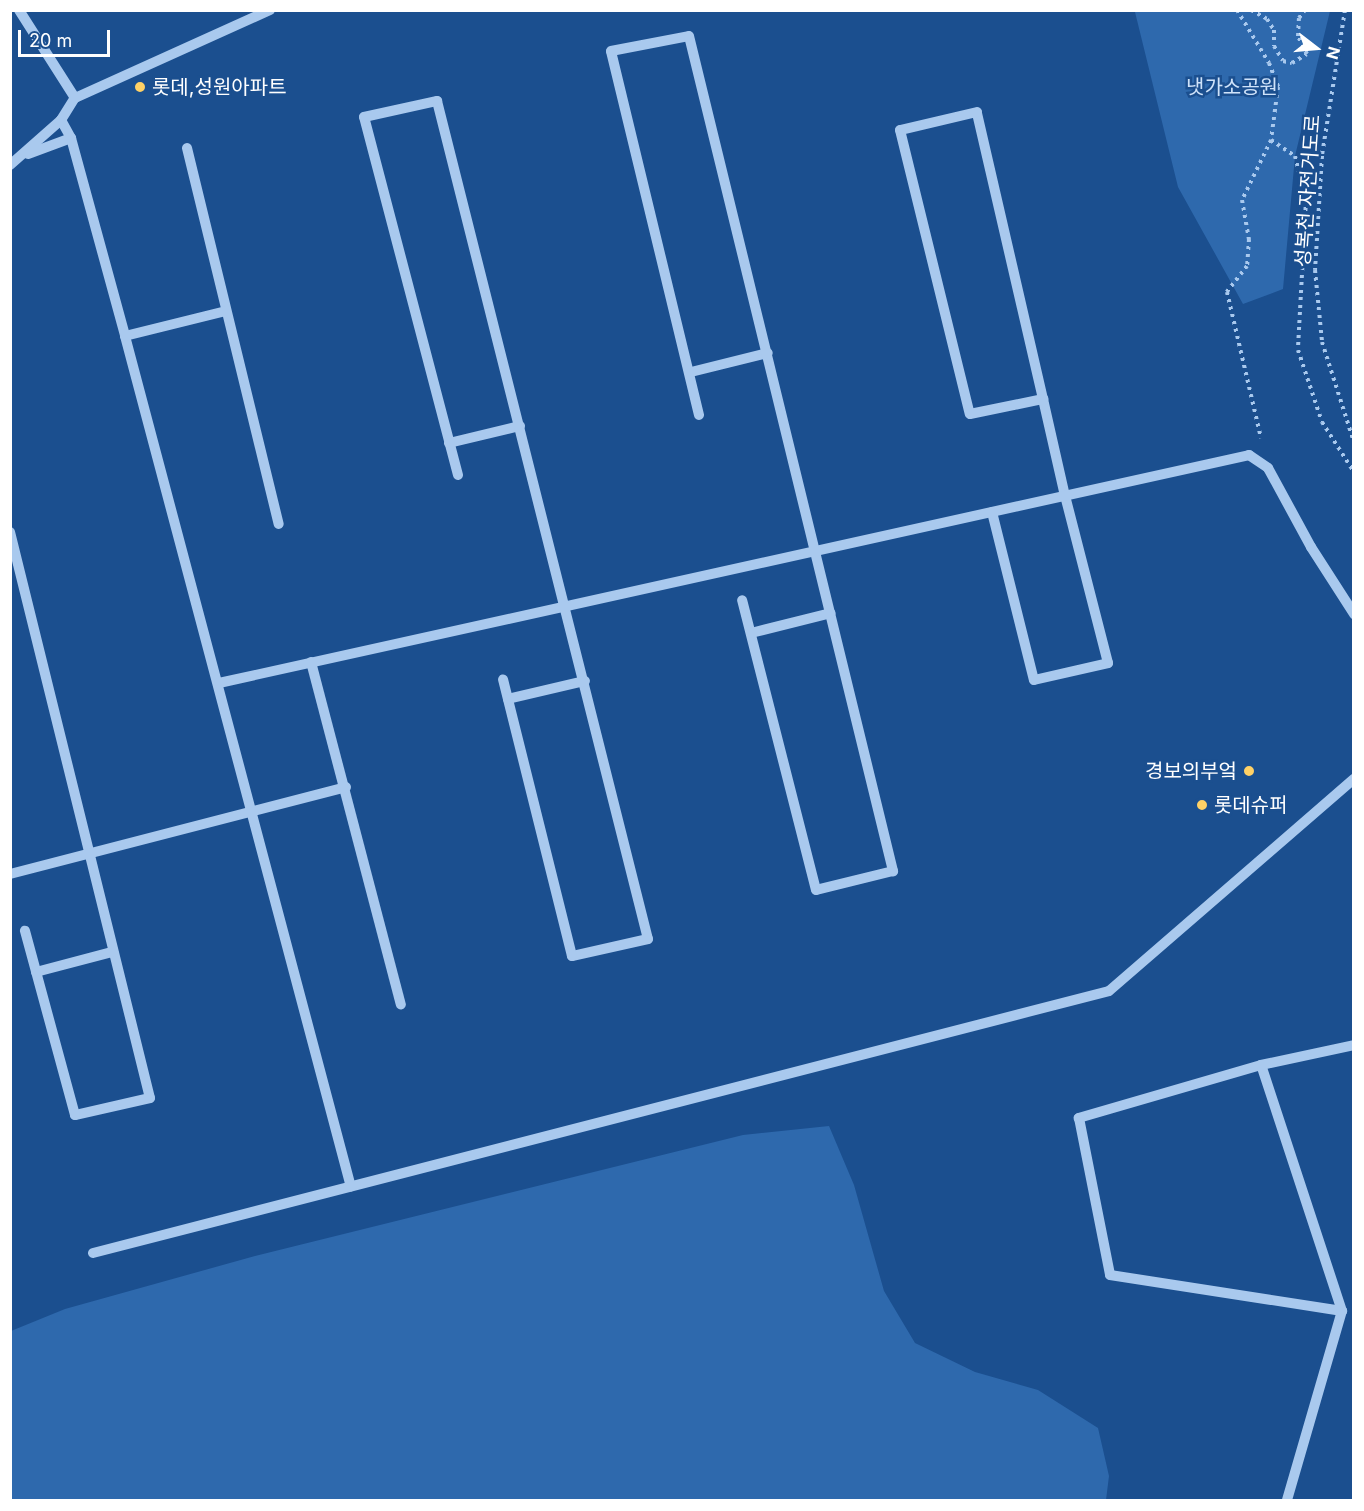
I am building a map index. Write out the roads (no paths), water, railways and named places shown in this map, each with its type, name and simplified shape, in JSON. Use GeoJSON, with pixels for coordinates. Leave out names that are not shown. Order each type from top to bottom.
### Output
{"type":"FeatureCollection","features":[{"type":"Feature","properties":{"kind":"street"},"geometry":{"type":"LineString","coordinates":[[19,10],[75,98]]}},
{"type":"Feature","properties":{"kind":"street"},"geometry":{"type":"LineString","coordinates":[[10,165],[61,120],[75,98],[270,10]]}},
{"type":"Feature","properties":{"kind":"street"},"geometry":{"type":"LineString","coordinates":[[699,415],[611,51],[688,36],[817,551],[893,871],[816,890],[742,600]]}},
{"type":"Feature","properties":{"kind":"street"},"geometry":{"type":"LineString","coordinates":[[458,475],[364,117],[437,101],[585,681],[648,939],[572,956],[503,679]]}},
{"type":"Feature","properties":{"kind":"street"},"geometry":{"type":"LineString","coordinates":[[992,512],[1034,680],[1108,663],[1065,496],[1043,399],[977,112],[900,130],[970,414],[1043,399]]}},
{"type":"Feature","properties":{"kind":"street"},"geometry":{"type":"LineString","coordinates":[[61,120],[71,138],[126,336],[255,812],[351,1187]]}},
{"type":"Feature","properties":{"kind":"street"},"geometry":{"type":"LineString","coordinates":[[10,171],[29,153],[71,138]]}},
{"type":"Feature","properties":{"kind":"street"},"geometry":{"type":"LineString","coordinates":[[187,148],[279,524]]}},
{"type":"Feature","properties":{"kind":"street"},"geometry":{"type":"LineString","coordinates":[[126,336],[226,311]]}},
{"type":"Feature","properties":{"kind":"street"},"geometry":{"type":"LineString","coordinates":[[690,372],[768,353]]}},
{"type":"Feature","properties":{"kind":"street"},"geometry":{"type":"LineString","coordinates":[[449,443],[520,426]]}},
{"type":"Feature","properties":{"kind":"street"},"geometry":{"type":"LineString","coordinates":[[219,684],[1249,455],[1268,468],[1311,547],[1353,614]]}},
{"type":"Feature","properties":{"kind":"street"},"geometry":{"type":"LineString","coordinates":[[10,532],[112,952],[150,1098],[75,1115],[25,931]]}},
{"type":"Feature","properties":{"kind":"street"},"geometry":{"type":"LineString","coordinates":[[751,633],[831,613]]}},
{"type":"Feature","properties":{"kind":"street"},"geometry":{"type":"LineString","coordinates":[[311,662],[346,787],[401,1004]]}},
{"type":"Feature","properties":{"kind":"street"},"geometry":{"type":"LineString","coordinates":[[508,699],[585,681]]}},
{"type":"Feature","properties":{"kind":"street"},"geometry":{"type":"LineString","coordinates":[[93,1253],[1109,991],[1353,779]]}},
{"type":"Feature","properties":{"kind":"street"},"geometry":{"type":"LineString","coordinates":[[10,874],[346,787]]}},
{"type":"Feature","properties":{"kind":"street"},"geometry":{"type":"LineString","coordinates":[[36,972],[112,952]]}},
{"type":"Feature","properties":{"kind":"street"},"geometry":{"type":"LineString","coordinates":[[1342,1311],[1110,1275],[1079,1118],[1261,1065],[1353,1045]]}},
{"type":"Feature","properties":{"kind":"street"},"geometry":{"type":"LineString","coordinates":[[1261,1065],[1342,1311],[1287,1500]]}},
{"type":"Feature","properties":{"kind":"place","name":"롯데,성원아파트"},"geometry":{"type":"Point","coordinates":[140,87]}},
{"type":"Feature","properties":{"kind":"place","name":"경보의부엌"},"geometry":{"type":"Point","coordinates":[1249,771]}},
{"type":"Feature","properties":{"kind":"place","name":"롯데슈퍼"},"geometry":{"type":"Point","coordinates":[1202,805]}},
{"type":"Feature","properties":{"kind":"park label","name":"냇가소공원"},"geometry":{"type":"Point","coordinates":[1232,87]}}]}
